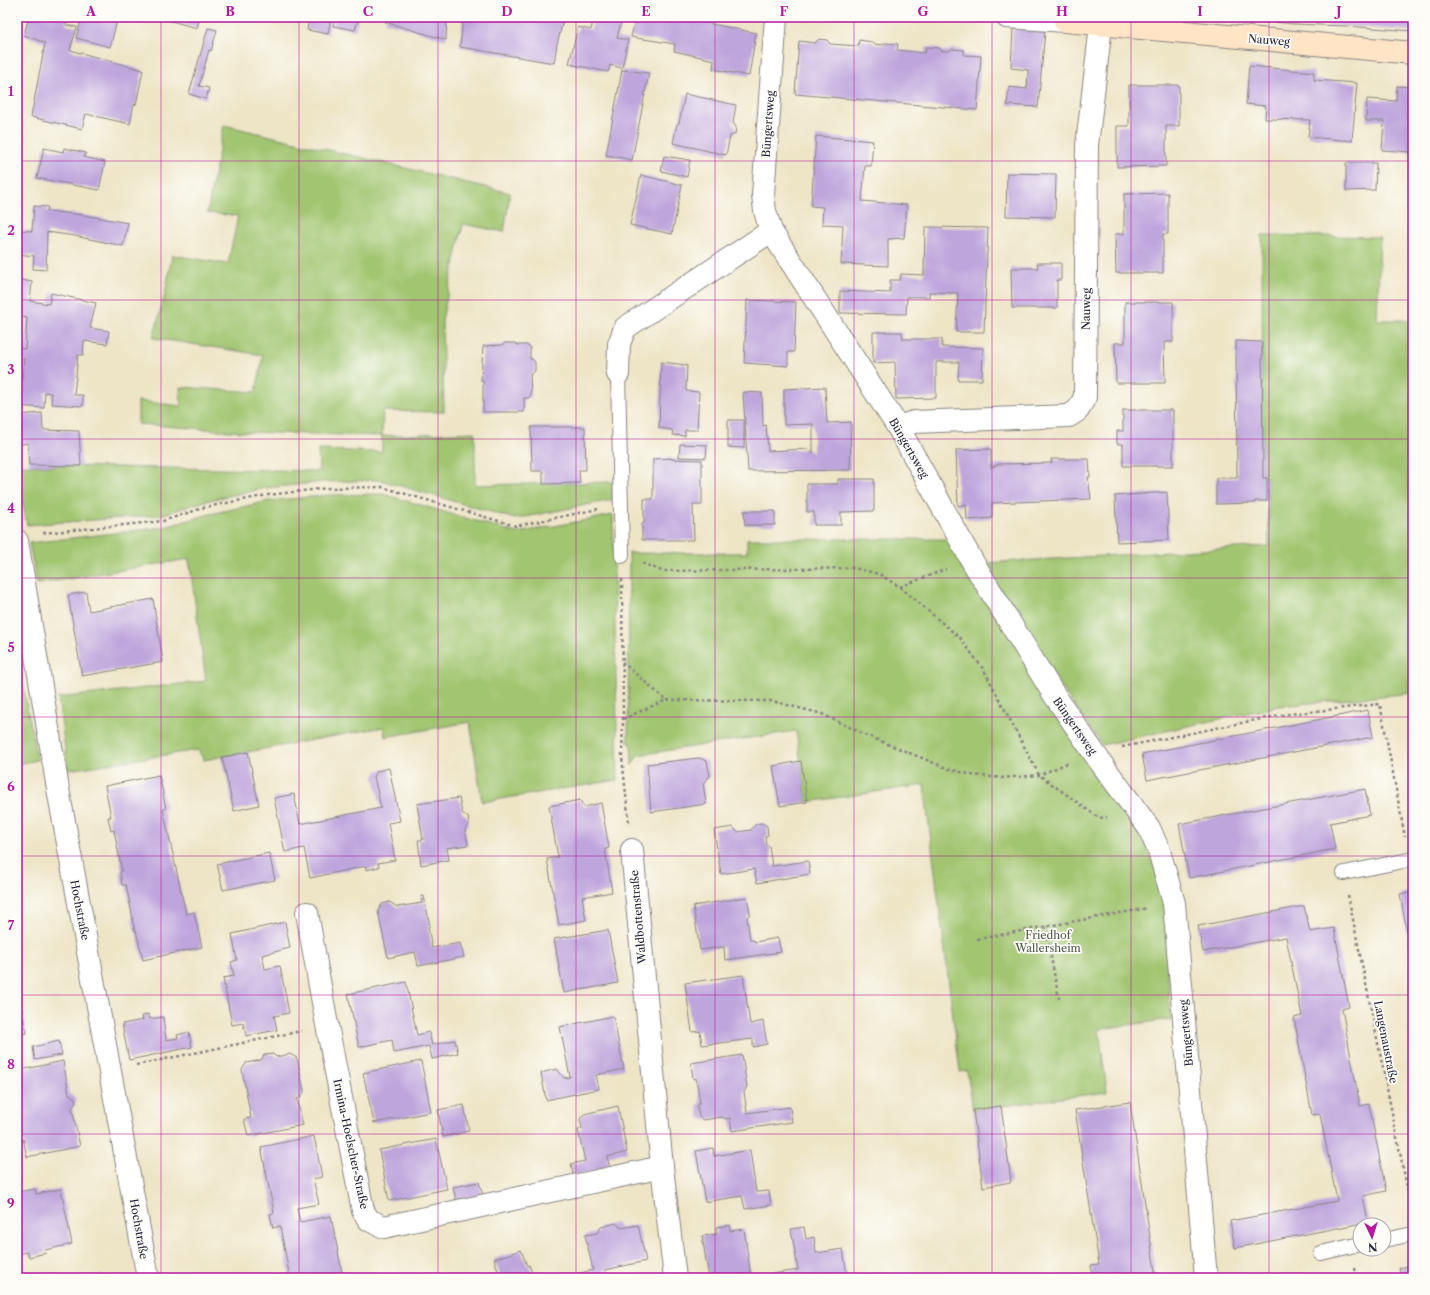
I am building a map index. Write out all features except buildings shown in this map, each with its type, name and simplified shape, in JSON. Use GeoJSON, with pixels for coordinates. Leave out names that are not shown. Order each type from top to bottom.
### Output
{"type":"FeatureCollection","features":[{"type":"Feature","properties":{"kind":"street","name":"Büngertsweg"},"geometry":{"type":"LineString","coordinates":[[776,17],[763,196],[765,211],[771,231],[898,427],[971,560],[1053,693],[1149,828],[1159,851],[1174,903],[1206,1278]]}},
{"type":"Feature","properties":{"kind":"street","name":"Nauweg"},"geometry":{"type":"LineString","coordinates":[[1007,17],[1065,19],[1101,25],[1413,53]]}},
{"type":"Feature","properties":{"kind":"street","name":"Nauweg"},"geometry":{"type":"LineString","coordinates":[[898,427],[914,422],[1069,416],[1078,410],[1085,397],[1087,145],[1101,25]]}},
{"type":"Feature","properties":{"kind":"street"},"geometry":{"type":"LineString","coordinates":[[618,374],[619,344],[625,328],[771,231]]}},
{"type":"Feature","properties":{"kind":"street","name":"Hochstraße"},"geometry":{"type":"LineString","coordinates":[[17,543],[58,789],[148,1278]]}},
{"type":"Feature","properties":{"kind":"street","name":"Waldbottenstraße"},"geometry":{"type":"LineString","coordinates":[[632,850],[662,1167],[675,1278]]}},
{"type":"Feature","properties":{"kind":"street","name":"Irmina-Hoelscher-Straße"},"geometry":{"type":"LineString","coordinates":[[307,913],[363,1211],[369,1220],[384,1227],[662,1167]]}},
{"type":"Feature","properties":{"kind":"lane"},"geometry":{"type":"LineString","coordinates":[[618,374],[622,556]]}},
{"type":"Feature","properties":{"kind":"lane"},"geometry":{"type":"LineString","coordinates":[[1344,873],[1411,860]]}},
{"type":"Feature","properties":{"kind":"lane"},"geometry":{"type":"LineString","coordinates":[[1392,1238],[1413,1234]]}},
{"type":"Feature","properties":{"kind":"lane"},"geometry":{"type":"LineString","coordinates":[[1321,1253],[1352,1246]]}},
{"type":"Feature","properties":{"kind":"path"},"geometry":{"type":"LineString","coordinates":[[17,543],[28,535],[163,521],[206,507],[268,495],[328,488],[382,487],[516,526],[620,504]]}},
{"type":"Feature","properties":{"kind":"path"},"geometry":{"type":"LineString","coordinates":[[632,850],[622,757],[622,556],[662,570],[854,568],[879,574],[900,587],[960,638],[984,670],[1039,775],[1099,818],[1137,812]]}},
{"type":"Feature","properties":{"kind":"path"},"geometry":{"type":"LineString","coordinates":[[900,587],[971,560]]}},
{"type":"Feature","properties":{"kind":"path"},"geometry":{"type":"LineString","coordinates":[[622,662],[666,700]]}},
{"type":"Feature","properties":{"kind":"path"},"geometry":{"type":"LineString","coordinates":[[623,720],[666,700],[772,701],[822,714],[868,736],[949,769],[972,776],[1002,778],[1039,775],[1095,753],[1281,715],[1380,704],[1411,860]]}},
{"type":"Feature","properties":{"kind":"path","name":"Langenaustraße"},"geometry":{"type":"LineString","coordinates":[[1344,873],[1413,1215]]}},
{"type":"Feature","properties":{"kind":"path"},"geometry":{"type":"LineString","coordinates":[[977,939],[1174,903]]}},
{"type":"Feature","properties":{"kind":"path"},"geometry":{"type":"LineString","coordinates":[[1045,926],[1059,999]]}},
{"type":"Feature","properties":{"kind":"path"},"geometry":{"type":"LineString","coordinates":[[110,1070],[327,1025]]}},
{"type":"Feature","properties":{"kind":"green space"},"geometry":{"type":"Polygon","coordinates":[[[224,125],[510,193],[504,232],[463,224],[442,320],[444,412],[383,411],[382,436],[242,432],[138,424],[138,401],[181,406],[180,387],[256,392],[263,355],[153,338],[165,294],[172,255],[228,264],[238,216],[207,213],[224,125]]]}},
{"type":"Feature","properties":{"kind":"green space"},"geometry":{"type":"Polygon","coordinates":[[[1262,235],[1380,237],[1377,320],[1413,320],[1413,475],[1411,476],[1411,538],[1413,538],[1413,693],[1279,706],[1102,745],[1062,688],[984,563],[1269,546],[1267,478],[1263,478],[1262,235]]]}},
{"type":"Feature","properties":{"kind":"green space"},"geometry":{"type":"Polygon","coordinates":[[[475,432],[475,485],[613,482],[612,500],[515,519],[380,480],[324,482],[266,488],[205,501],[161,515],[27,525],[17,474],[17,465],[319,471],[318,450],[382,452],[382,436],[475,432]]]}},
{"type":"Feature","properties":{"kind":"green space"},"geometry":{"type":"Polygon","coordinates":[[[383,494],[517,533],[613,515],[618,780],[482,802],[470,722],[385,737],[384,727],[204,760],[198,750],[68,770],[58,698],[206,681],[189,559],[37,584],[29,543],[165,527],[206,515],[269,501],[329,495],[383,494]]]}},
{"type":"Feature","properties":{"kind":"green space","name":"Friedhof Wallersheim"},"geometry":{"type":"Polygon","coordinates":[[[747,539],[951,539],[1137,824],[1156,870],[1165,905],[1169,998],[1172,1019],[1099,1029],[1107,1092],[973,1110],[967,1071],[960,1072],[924,785],[807,802],[796,731],[638,755],[632,765],[631,742],[628,743],[629,553],[747,553],[747,539]]]}},
{"type":"Feature","properties":{"kind":"green space"},"geometry":{"type":"Polygon","coordinates":[[[17,652],[37,760],[17,764],[17,652]]]}}]}
